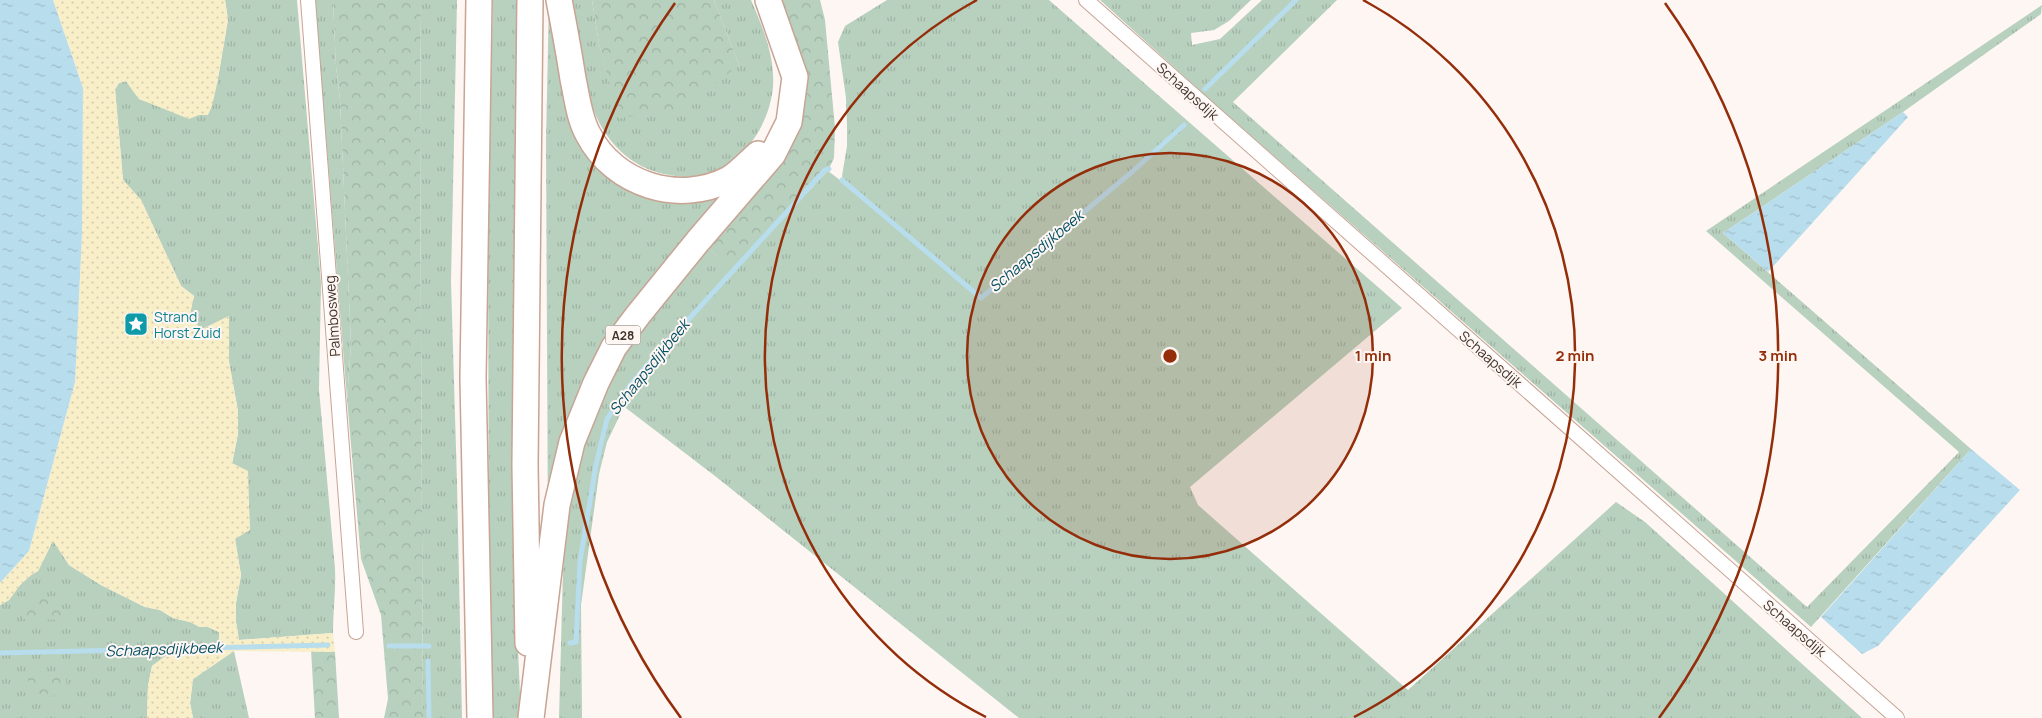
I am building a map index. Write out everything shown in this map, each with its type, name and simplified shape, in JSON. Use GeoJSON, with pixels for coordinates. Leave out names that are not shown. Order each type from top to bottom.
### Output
{"type":"FeatureCollection","features":[{"type":"Feature","properties":{"kind":"highway"},"geometry":{"type":"LineString","coordinates":[[479,0],[473,378],[480,718]]}},
{"type":"Feature","properties":{"kind":"highway","name":"A28"},"geometry":{"type":"LineString","coordinates":[[530,0],[525,465],[530,718]]}},
{"type":"Feature","properties":{"kind":"highway"},"geometry":{"type":"LineString","coordinates":[[559,0],[579,107],[588,134],[610,163],[639,183],[674,191],[701,189],[730,178],[758,154],[771,129],[779,106],[779,71],[768,30],[756,0]]}},
{"type":"Feature","properties":{"kind":"highway","name":"A28"},"geometry":{"type":"LineString","coordinates":[[530,718],[557,505],[572,442],[596,383],[614,347],[638,314],[773,154],[789,122],[795,77],[768,0]]}},
{"type":"Feature","properties":{"kind":"street","name":"Palmbosweg"},"geometry":{"type":"LineString","coordinates":[[308,0],[356,632]]}},
{"type":"Feature","properties":{"kind":"street","name":"Schaapsdijk"},"geometry":{"type":"LineString","coordinates":[[1086,0],[1897,718]]}},
{"type":"Feature","properties":{"kind":"green space"},"geometry":{"type":"Polygon","coordinates":[[[225,0],[297,0],[321,283],[319,389],[335,569],[333,633],[239,640],[236,622],[236,603],[241,575],[235,539],[232,464],[238,434],[238,411],[229,362],[229,316],[202,330],[189,318],[194,296],[181,286],[141,200],[123,180],[115,89],[119,83],[126,81],[139,99],[160,106],[217,84],[228,20],[225,0]]]}},
{"type":"Feature","properties":{"kind":"green space"},"geometry":{"type":"Polygon","coordinates":[[[315,0],[333,0],[336,66],[340,100],[351,344],[347,399],[315,0]]]}},
{"type":"Feature","properties":{"kind":"green space"},"geometry":{"type":"Polygon","coordinates":[[[333,0],[421,0],[423,718],[384,718],[388,699],[381,615],[361,559],[347,399],[351,344],[340,100],[336,66],[333,0]]]}},
{"type":"Feature","properties":{"kind":"green space"},"geometry":{"type":"Polygon","coordinates":[[[421,0],[457,0],[451,281],[462,718],[423,718],[421,0]]]}},
{"type":"Feature","properties":{"kind":"green space"},"geometry":{"type":"Polygon","coordinates":[[[493,0],[520,0],[518,649],[521,718],[492,718],[489,651],[488,204],[493,0]]]}},
{"type":"Feature","properties":{"kind":"green space"},"geometry":{"type":"Polygon","coordinates":[[[549,0],[573,112],[644,190],[746,177],[625,319],[548,533],[546,141],[549,0]]]}},
{"type":"Feature","properties":{"kind":"green space"},"geometry":{"type":"Polygon","coordinates":[[[572,0],[592,0],[599,44],[620,118],[739,65],[714,0],[751,0],[770,53],[773,87],[766,116],[751,143],[729,164],[716,171],[697,177],[655,172],[630,159],[604,131],[590,101],[582,67],[572,0]]]}},
{"type":"Feature","properties":{"kind":"green space"},"geometry":{"type":"Polygon","coordinates":[[[592,0],[714,0],[739,65],[683,109],[619,118],[599,44],[592,0]]]}},
{"type":"Feature","properties":{"kind":"green space"},"geometry":{"type":"Polygon","coordinates":[[[779,0],[820,0],[825,20],[835,128],[834,158],[828,171],[733,270],[708,248],[762,187],[789,151],[802,124],[804,99],[779,0]]]}},
{"type":"Feature","properties":{"kind":"green space"},"geometry":{"type":"Polygon","coordinates":[[[887,0],[1049,0],[1402,308],[1190,487],[1198,505],[1408,690],[1616,502],[1645,522],[1862,718],[1019,718],[715,476],[622,405],[620,415],[607,442],[599,474],[581,605],[582,718],[559,718],[566,530],[577,459],[590,422],[625,352],[654,311],[708,248],[734,270],[828,171],[844,183],[842,176],[847,146],[846,98],[838,42],[845,26],[887,0]]]}},
{"type":"Feature","properties":{"kind":"green space"},"geometry":{"type":"Polygon","coordinates":[[[1100,0],[1251,0],[1229,21],[1214,30],[1191,33],[1192,45],[1220,39],[1262,0],[1337,0],[1233,102],[1807,607],[1959,452],[1706,231],[2042,5],[2041,14],[1903,112],[1723,233],[1971,449],[1811,627],[1208,98],[1100,0]]]}},
{"type":"Feature","properties":{"kind":"green space"},"geometry":{"type":"Polygon","coordinates":[[[53,540],[69,565],[101,585],[145,607],[160,610],[173,618],[190,622],[200,627],[208,627],[219,632],[220,651],[171,652],[152,666],[148,686],[147,718],[0,718],[0,605],[9,600],[20,585],[38,571],[53,540]]]}},
{"type":"Feature","properties":{"kind":"green space"},"geometry":{"type":"Polygon","coordinates":[[[37,597],[47,598],[58,604],[68,615],[67,620],[23,619],[23,608],[29,600],[37,597]]]}},
{"type":"Feature","properties":{"kind":"green space"},"geometry":{"type":"Polygon","coordinates":[[[311,650],[335,652],[339,718],[315,718],[311,650]]]}},
{"type":"Feature","properties":{"kind":"green space"},"geometry":{"type":"Polygon","coordinates":[[[234,651],[249,718],[193,718],[190,703],[193,679],[234,651]]]}},
{"type":"Feature","properties":{"kind":"green space"},"geometry":{"type":"Polygon","coordinates":[[[26,671],[63,672],[66,681],[65,689],[59,694],[43,696],[35,691],[29,683],[26,671]]]}},
{"type":"Feature","properties":{"kind":"sand","name":"Strand Horst Zuid"},"geometry":{"type":"Polygon","coordinates":[[[53,0],[225,0],[228,19],[217,84],[208,115],[199,115],[189,119],[139,99],[126,81],[119,83],[115,89],[123,180],[141,200],[181,286],[194,296],[189,318],[202,329],[229,316],[229,362],[238,411],[238,434],[232,463],[248,471],[250,530],[235,539],[241,575],[236,603],[236,622],[239,640],[333,633],[335,652],[234,651],[193,679],[190,703],[193,718],[147,718],[148,686],[152,666],[171,652],[220,651],[219,632],[208,627],[200,627],[190,622],[173,618],[160,610],[145,607],[101,585],[69,565],[53,541],[38,571],[20,585],[9,600],[0,605],[0,583],[29,551],[75,382],[82,234],[83,88],[53,0]]]}},
{"type":"Feature","properties":{"kind":"water"},"geometry":{"type":"Polygon","coordinates":[[[0,0],[53,0],[83,88],[82,234],[75,382],[29,551],[0,583],[0,0]]]}},
{"type":"Feature","properties":{"kind":"water"},"geometry":{"type":"Polygon","coordinates":[[[1903,112],[1908,117],[1768,272],[1723,233],[1903,112]]]}},
{"type":"Feature","properties":{"kind":"water"},"geometry":{"type":"Polygon","coordinates":[[[1971,449],[2020,490],[1878,646],[1862,654],[1821,617],[1971,449]]]}},
{"type":"Feature","properties":{"kind":"waterway","name":"Schaapsdijkbeek"},"geometry":{"type":"LineString","coordinates":[[1205,89],[1296,0]]}},
{"type":"Feature","properties":{"kind":"waterway","name":"Schaapsdijkbeek"},"geometry":{"type":"LineString","coordinates":[[842,180],[981,298],[1133,171],[1184,125]]}},
{"type":"Feature","properties":{"kind":"waterway","name":"Schaapsdijkbeek"},"geometry":{"type":"LineString","coordinates":[[570,643],[576,642],[580,561],[596,465],[607,419],[631,384],[656,355],[825,170],[829,169]]}},
{"type":"Feature","properties":{"kind":"waterway","name":"Schaapsdijkbeek"},"geometry":{"type":"LineString","coordinates":[[0,653],[328,645]]}},
{"type":"Feature","properties":{"kind":"waterway","name":"Schaapsdijkbeek"},"geometry":{"type":"LineString","coordinates":[[389,646],[429,646]]}},
{"type":"Feature","properties":{"kind":"waterway"},"geometry":{"type":"LineString","coordinates":[[428,661],[429,718]]}},
{"type":"Feature","properties":{"kind":"place","name":"Strand Horst Zuid"},"geometry":{"type":"Point","coordinates":[136,324]}}]}
